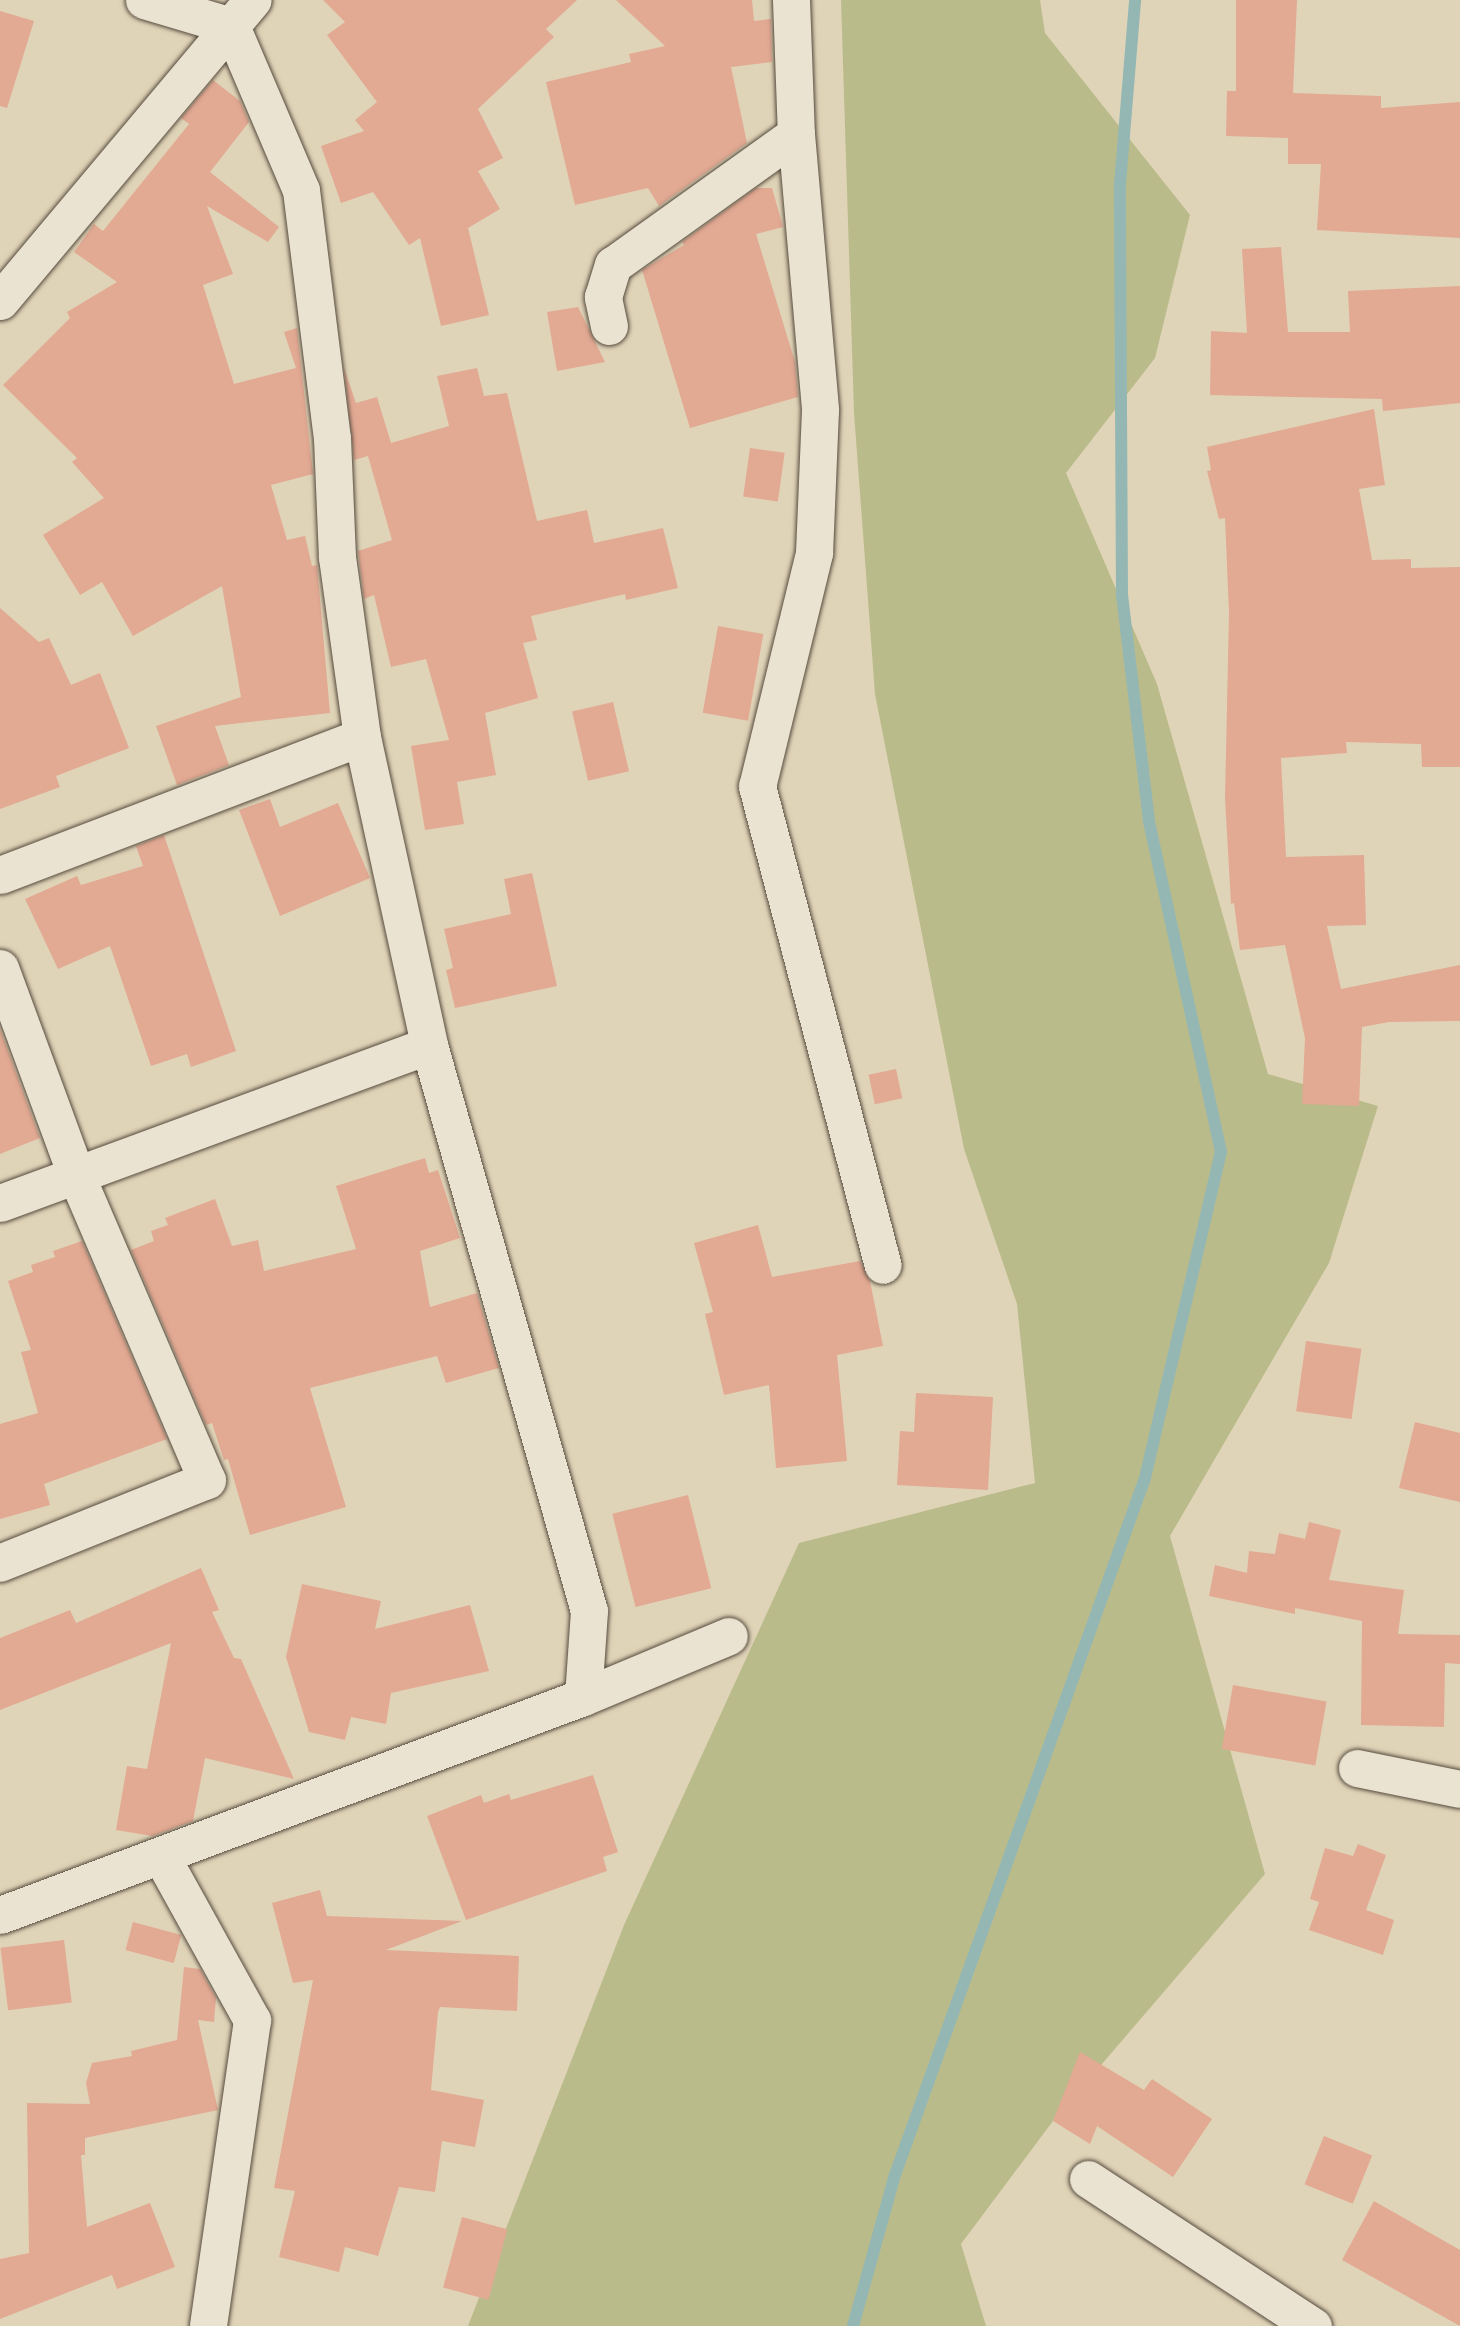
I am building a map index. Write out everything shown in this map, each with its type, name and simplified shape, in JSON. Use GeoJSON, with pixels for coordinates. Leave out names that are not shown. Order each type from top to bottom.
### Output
{"type":"FeatureCollection","features":[{"type":"Feature","properties":{"kind":"street"},"geometry":{"type":"LineString","coordinates":[[144,0],[242,13]]}},
{"type":"Feature","properties":{"kind":"street"},"geometry":{"type":"LineString","coordinates":[[790,0],[796,134],[820,410],[814,553],[757,786],[883,1265]]}},
{"type":"Feature","properties":{"kind":"street"},"geometry":{"type":"LineString","coordinates":[[0,301],[242,13]]}},
{"type":"Feature","properties":{"kind":"street"},"geometry":{"type":"LineString","coordinates":[[242,13],[301,190],[332,438],[337,557],[362,737],[429,1045],[589,1611],[583,1696]]}},
{"type":"Feature","properties":{"kind":"street"},"geometry":{"type":"LineString","coordinates":[[609,326],[603,298],[613,265],[796,134]]}},
{"type":"Feature","properties":{"kind":"street"},"geometry":{"type":"LineString","coordinates":[[0,875],[362,737]]}},
{"type":"Feature","properties":{"kind":"street"},"geometry":{"type":"LineString","coordinates":[[0,968],[76,1175],[206,1480],[0,1563]]}},
{"type":"Feature","properties":{"kind":"street"},"geometry":{"type":"LineString","coordinates":[[0,1203],[429,1045]]}},
{"type":"Feature","properties":{"kind":"street"},"geometry":{"type":"LineString","coordinates":[[0,1915],[583,1696],[729,1636]]}},
{"type":"Feature","properties":{"kind":"street"},"geometry":{"type":"LineString","coordinates":[[1357,1768],[1460,1789]]}},
{"type":"Feature","properties":{"kind":"street"},"geometry":{"type":"LineString","coordinates":[[161,1856],[252,2020],[208,2326]]}},
{"type":"Feature","properties":{"kind":"street"},"geometry":{"type":"LineString","coordinates":[[1088,2179],[1313,2326]]}},
{"type":"Feature","properties":{"kind":"green space"},"geometry":{"type":"Polygon","coordinates":[[[841,0],[1040,0],[1045,33],[1190,215],[1155,358],[1066,473],[1157,684],[1268,1074],[1378,1106],[1329,1263],[1170,1536],[1265,1874],[1053,2121],[961,2244],[986,2326],[468,2326],[624,1925],[799,1543],[1035,1483],[1017,1304],[964,1149],[875,694],[854,413],[841,0]]]}},
{"type":"Feature","properties":{"kind":"building"},"geometry":{"type":"Polygon","coordinates":[[[323,0],[577,0],[546,29],[554,37],[478,109],[503,158],[478,171],[500,209],[468,228],[489,315],[441,326],[420,238],[409,245],[373,192],[341,203],[321,146],[364,131],[355,120],[377,102],[327,35],[345,22],[323,0]]]}},
{"type":"Feature","properties":{"kind":"building"},"geometry":{"type":"Polygon","coordinates":[[[616,0],[752,0],[754,21],[771,19],[772,62],[731,67],[747,143],[659,206],[648,188],[575,205],[546,82],[631,62],[629,54],[665,46],[616,0]]]}},
{"type":"Feature","properties":{"kind":"building"},"geometry":{"type":"Polygon","coordinates":[[[1236,0],[1297,0],[1293,93],[1381,96],[1381,108],[1460,102],[1460,238],[1317,230],[1321,164],[1288,164],[1288,138],[1226,136],[1227,91],[1236,91],[1236,0]]]}},
{"type":"Feature","properties":{"kind":"building"},"geometry":{"type":"Polygon","coordinates":[[[0,11],[34,21],[7,108],[0,106],[0,11]]]}},
{"type":"Feature","properties":{"kind":"building"},"geometry":{"type":"Polygon","coordinates":[[[213,80],[240,101],[249,122],[210,172],[279,227],[268,242],[207,206],[233,274],[203,285],[234,384],[296,368],[284,332],[297,328],[313,474],[271,485],[287,540],[305,536],[312,566],[317,565],[330,713],[215,726],[229,765],[177,785],[156,726],[241,697],[222,586],[133,636],[102,582],[80,595],[43,535],[104,498],[72,462],[77,458],[3,385],[70,318],[67,312],[117,282],[74,252],[94,224],[103,231],[189,124],[181,118],[213,80]]]}},
{"type":"Feature","properties":{"kind":"building"},"geometry":{"type":"Polygon","coordinates":[[[756,188],[772,188],[783,227],[756,234],[795,362],[798,397],[690,428],[642,270],[684,245],[682,242],[756,188]]]}},
{"type":"Feature","properties":{"kind":"building"},"geometry":{"type":"Polygon","coordinates":[[[1281,247],[1288,332],[1350,332],[1348,291],[1460,286],[1460,403],[1383,411],[1382,399],[1210,395],[1211,331],[1247,333],[1242,249],[1281,247]]]}},
{"type":"Feature","properties":{"kind":"building"},"geometry":{"type":"Polygon","coordinates":[[[578,307],[605,362],[557,371],[547,312],[578,307]]]}},
{"type":"Feature","properties":{"kind":"building"},"geometry":{"type":"Polygon","coordinates":[[[344,368],[356,403],[377,397],[391,443],[449,426],[437,376],[477,368],[484,396],[507,393],[537,521],[587,510],[594,543],[663,528],[678,588],[626,600],[625,594],[531,616],[537,640],[523,643],[538,698],[485,713],[496,775],[457,782],[464,824],[425,830],[411,746],[449,740],[426,659],[391,667],[374,595],[364,599],[358,551],[392,540],[368,456],[354,460],[344,368]]]}},
{"type":"Feature","properties":{"kind":"building"},"geometry":{"type":"Polygon","coordinates":[[[1374,409],[1385,485],[1359,489],[1372,560],[1411,559],[1411,568],[1460,567],[1460,767],[1422,767],[1421,744],[1346,742],[1347,753],[1281,758],[1286,857],[1364,855],[1366,925],[1327,926],[1341,989],[1460,965],[1460,1021],[1389,1022],[1362,1027],[1359,1106],[1302,1104],[1305,1038],[1285,945],[1240,950],[1234,903],[1231,904],[1225,798],[1229,613],[1225,518],[1219,519],[1207,471],[1211,470],[1207,447],[1374,409]]]}},
{"type":"Feature","properties":{"kind":"building"},"geometry":{"type":"Polygon","coordinates":[[[750,448],[785,453],[778,501],[743,497],[750,448]]]}},
{"type":"Feature","properties":{"kind":"building"},"geometry":{"type":"Polygon","coordinates":[[[0,608],[39,642],[49,638],[71,685],[100,673],[129,748],[56,776],[60,787],[0,809],[0,608]]]}},
{"type":"Feature","properties":{"kind":"building"},"geometry":{"type":"Polygon","coordinates":[[[718,626],[763,634],[748,721],[703,713],[718,626]]]}},
{"type":"Feature","properties":{"kind":"building"},"geometry":{"type":"Polygon","coordinates":[[[613,702],[629,771],[588,781],[572,711],[613,702]]]}},
{"type":"Feature","properties":{"kind":"building"},"geometry":{"type":"Polygon","coordinates":[[[270,799],[280,827],[338,803],[370,878],[280,916],[239,810],[270,799]]]}},
{"type":"Feature","properties":{"kind":"building"},"geometry":{"type":"Polygon","coordinates":[[[164,835],[236,1051],[191,1067],[187,1054],[151,1066],[110,946],[58,969],[25,899],[77,876],[81,885],[143,866],[136,846],[164,835]]]}},
{"type":"Feature","properties":{"kind":"building"},"geometry":{"type":"Polygon","coordinates":[[[532,873],[557,986],[455,1008],[446,970],[453,968],[444,929],[511,914],[504,879],[532,873]]]}},
{"type":"Feature","properties":{"kind":"building"},"geometry":{"type":"Polygon","coordinates":[[[0,1029],[40,1138],[0,1154],[0,1029]]]}},
{"type":"Feature","properties":{"kind":"building"},"geometry":{"type":"Polygon","coordinates":[[[896,1069],[902,1098],[875,1104],[869,1075],[896,1069]]]}},
{"type":"Feature","properties":{"kind":"building"},"geometry":{"type":"Polygon","coordinates":[[[425,1158],[429,1173],[438,1170],[460,1238],[420,1251],[430,1307],[477,1293],[499,1368],[446,1383],[437,1356],[310,1388],[346,1507],[250,1535],[228,1459],[224,1460],[212,1423],[206,1425],[131,1250],[154,1241],[151,1231],[168,1225],[165,1218],[215,1199],[232,1246],[258,1240],[264,1271],[356,1249],[336,1186],[425,1158]]]}},
{"type":"Feature","properties":{"kind":"building"},"geometry":{"type":"Polygon","coordinates":[[[758,1225],[772,1277],[860,1261],[870,1281],[883,1346],[837,1355],[847,1461],[776,1468],[769,1385],[724,1395],[705,1314],[713,1312],[694,1243],[758,1225]]]}},
{"type":"Feature","properties":{"kind":"building"},"geometry":{"type":"Polygon","coordinates":[[[82,1241],[167,1439],[44,1484],[50,1505],[0,1519],[0,1424],[38,1413],[21,1352],[31,1350],[8,1281],[33,1272],[31,1265],[55,1257],[53,1251],[82,1241]]]}},
{"type":"Feature","properties":{"kind":"building"},"geometry":{"type":"Polygon","coordinates":[[[1306,1341],[1361,1349],[1352,1419],[1296,1411],[1306,1341]]]}},
{"type":"Feature","properties":{"kind":"building"},"geometry":{"type":"Polygon","coordinates":[[[916,1393],[993,1397],[988,1490],[897,1485],[900,1431],[914,1432],[916,1393]]]}},
{"type":"Feature","properties":{"kind":"building"},"geometry":{"type":"Polygon","coordinates":[[[1415,1422],[1460,1433],[1460,1502],[1399,1488],[1415,1422]]]}},
{"type":"Feature","properties":{"kind":"building"},"geometry":{"type":"Polygon","coordinates":[[[688,1495],[711,1588],[636,1607],[612,1514],[688,1495]]]}},
{"type":"Feature","properties":{"kind":"building"},"geometry":{"type":"Polygon","coordinates":[[[1309,1522],[1341,1530],[1329,1580],[1404,1590],[1398,1634],[1460,1635],[1460,1664],[1445,1663],[1444,1727],[1361,1725],[1362,1621],[1295,1608],[1295,1614],[1209,1596],[1215,1565],[1247,1573],[1249,1551],[1275,1554],[1279,1533],[1305,1539],[1309,1522]]]}},
{"type":"Feature","properties":{"kind":"building"},"geometry":{"type":"Polygon","coordinates":[[[201,1568],[219,1610],[212,1612],[234,1658],[241,1659],[294,1779],[205,1758],[193,1821],[152,1836],[116,1830],[127,1766],[147,1769],[171,1643],[0,1710],[0,1638],[70,1610],[76,1623],[201,1568]]]}},
{"type":"Feature","properties":{"kind":"building"},"geometry":{"type":"Polygon","coordinates":[[[302,1584],[381,1601],[375,1629],[470,1605],[489,1671],[391,1693],[386,1724],[351,1717],[345,1740],[309,1732],[286,1657],[302,1584]]]}},
{"type":"Feature","properties":{"kind":"building"},"geometry":{"type":"Polygon","coordinates":[[[1233,1685],[1327,1701],[1315,1766],[1222,1749],[1233,1685]]]}},
{"type":"Feature","properties":{"kind":"building"},"geometry":{"type":"Polygon","coordinates":[[[593,1775],[618,1852],[603,1857],[607,1871],[466,1920],[427,1816],[481,1795],[484,1803],[509,1794],[511,1800],[593,1775]]]}},
{"type":"Feature","properties":{"kind":"building"},"geometry":{"type":"Polygon","coordinates":[[[1358,1844],[1386,1855],[1366,1910],[1394,1920],[1383,1955],[1309,1930],[1319,1902],[1310,1899],[1325,1848],[1353,1856],[1358,1844]]]}},
{"type":"Feature","properties":{"kind":"building"},"geometry":{"type":"Polygon","coordinates":[[[320,1890],[327,1916],[462,1921],[386,1950],[519,1956],[517,2011],[440,2007],[438,2012],[431,2090],[484,2100],[475,2147],[442,2141],[435,2192],[399,2187],[378,2256],[345,2247],[339,2272],[279,2257],[295,2191],[274,2188],[313,1980],[293,1983],[272,1903],[320,1890]]]}},
{"type":"Feature","properties":{"kind":"building"},"geometry":{"type":"Polygon","coordinates":[[[133,1922],[181,1935],[174,1963],[125,1950],[133,1922]]]}},
{"type":"Feature","properties":{"kind":"building"},"geometry":{"type":"Polygon","coordinates":[[[64,1940],[72,2003],[8,2010],[0,1948],[64,1940]]]}},
{"type":"Feature","properties":{"kind":"building"},"geometry":{"type":"Polygon","coordinates":[[[184,1967],[200,1969],[216,1998],[214,2022],[198,2020],[218,2110],[85,2138],[85,2155],[81,2155],[87,2227],[150,2203],[175,2267],[117,2289],[112,2275],[0,2319],[0,2259],[29,2253],[27,2103],[90,2104],[86,2083],[92,2063],[132,2056],[131,2051],[177,2040],[184,1967]]]}},
{"type":"Feature","properties":{"kind":"building"},"geometry":{"type":"Polygon","coordinates":[[[1080,2052],[1144,2090],[1152,2079],[1212,2119],[1173,2177],[1097,2126],[1090,2144],[1053,2121],[1080,2052]]]}},
{"type":"Feature","properties":{"kind":"building"},"geometry":{"type":"Polygon","coordinates":[[[1324,2136],[1372,2155],[1353,2204],[1305,2184],[1324,2136]]]}},
{"type":"Feature","properties":{"kind":"building"},"geometry":{"type":"Polygon","coordinates":[[[1374,2201],[1460,2250],[1460,2326],[1342,2260],[1374,2201]]]}},
{"type":"Feature","properties":{"kind":"building"},"geometry":{"type":"Polygon","coordinates":[[[462,2217],[507,2229],[489,2300],[443,2288],[462,2217]]]}},
{"type":"Feature","properties":{"kind":"waterway"},"geometry":{"type":"LineString","coordinates":[[853,2326],[895,2175],[1145,1478],[1221,1152],[1149,821],[1122,595],[1120,184],[1135,0]]}}]}
